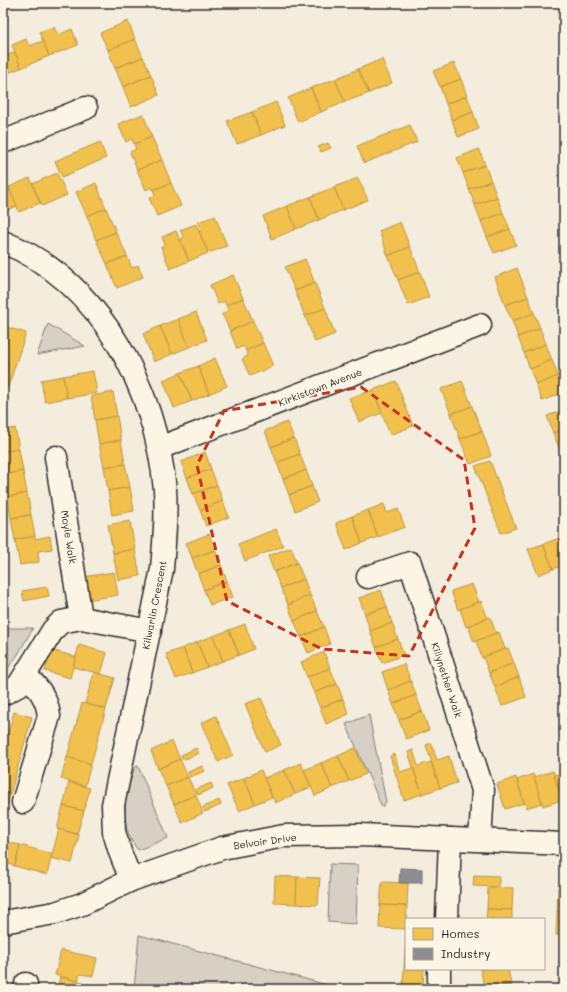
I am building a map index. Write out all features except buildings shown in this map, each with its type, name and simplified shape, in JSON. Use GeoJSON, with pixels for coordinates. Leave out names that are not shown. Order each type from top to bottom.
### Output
{"type":"FeatureCollection","features":[{"type":"Feature","properties":{"kind":"street"},"geometry":{"type":"LineString","coordinates":[[3,142],[86,108]]}},
{"type":"Feature","properties":{"kind":"street","name":"Kilwarlin Crescent"},"geometry":{"type":"LineString","coordinates":[[3,242],[21,249],[43,262],[85,301],[109,330],[126,356],[140,386],[159,448],[165,491],[165,531],[162,569],[113,805],[114,832],[131,880]]}},
{"type":"Feature","properties":{"kind":"street","name":"Kirkistown Avenue"},"geometry":{"type":"LineString","coordinates":[[159,448],[480,325]]}},
{"type":"Feature","properties":{"kind":"street","name":"Moyle Walk"},"geometry":{"type":"LineString","coordinates":[[56,457],[81,618]]}},
{"type":"Feature","properties":{"kind":"street","name":"Killynether Walk"},"geometry":{"type":"LineString","coordinates":[[368,577],[410,563],[483,790],[480,840]]}},
{"type":"Feature","properties":{"kind":"street"},"geometry":{"type":"LineString","coordinates":[[3,694],[18,686],[26,676],[53,630],[61,622],[81,618],[150,630]]}},
{"type":"Feature","properties":{"kind":"street"},"geometry":{"type":"LineString","coordinates":[[23,802],[49,716],[47,704],[43,694],[26,676]]}},
{"type":"Feature","properties":{"kind":"street","name":"Belvoir Drive"},"geometry":{"type":"LineString","coordinates":[[3,922],[55,913],[82,904],[131,880],[222,848],[284,836],[360,834],[564,844]]}},
{"type":"Feature","properties":{"kind":"street"},"geometry":{"type":"LineString","coordinates":[[447,918],[450,839]]}},
{"type":"Feature","properties":{"kind":"highlighted area"},"geometry":{"type":"Polygon","coordinates":[[[361,387],[464,460],[475,528],[409,656],[322,649],[227,601],[197,465],[224,411],[361,387]]]}},
{"type":"Feature","properties":{"kind":"shaded area"},"geometry":{"type":"Polygon","coordinates":[[[48,324],[85,346],[37,355],[48,324]]]}},
{"type":"Feature","properties":{"kind":"shaded area"},"geometry":{"type":"Polygon","coordinates":[[[8,628],[33,628],[17,656],[3,675],[3,648],[7,648],[8,628]]]}},
{"type":"Feature","properties":{"kind":"shaded area"},"geometry":{"type":"Polygon","coordinates":[[[369,715],[386,802],[382,807],[346,724],[369,715]]]}},
{"type":"Feature","properties":{"kind":"shaded area"},"geometry":{"type":"Polygon","coordinates":[[[138,766],[168,838],[138,850],[131,840],[127,830],[125,810],[131,778],[135,767],[138,766]]]}},
{"type":"Feature","properties":{"kind":"shaded area"},"geometry":{"type":"Polygon","coordinates":[[[330,864],[358,865],[356,924],[328,922],[330,864]]]}},
{"type":"Feature","properties":{"kind":"shaded area"},"geometry":{"type":"Polygon","coordinates":[[[139,935],[343,989],[134,989],[139,935]]]}}]}
